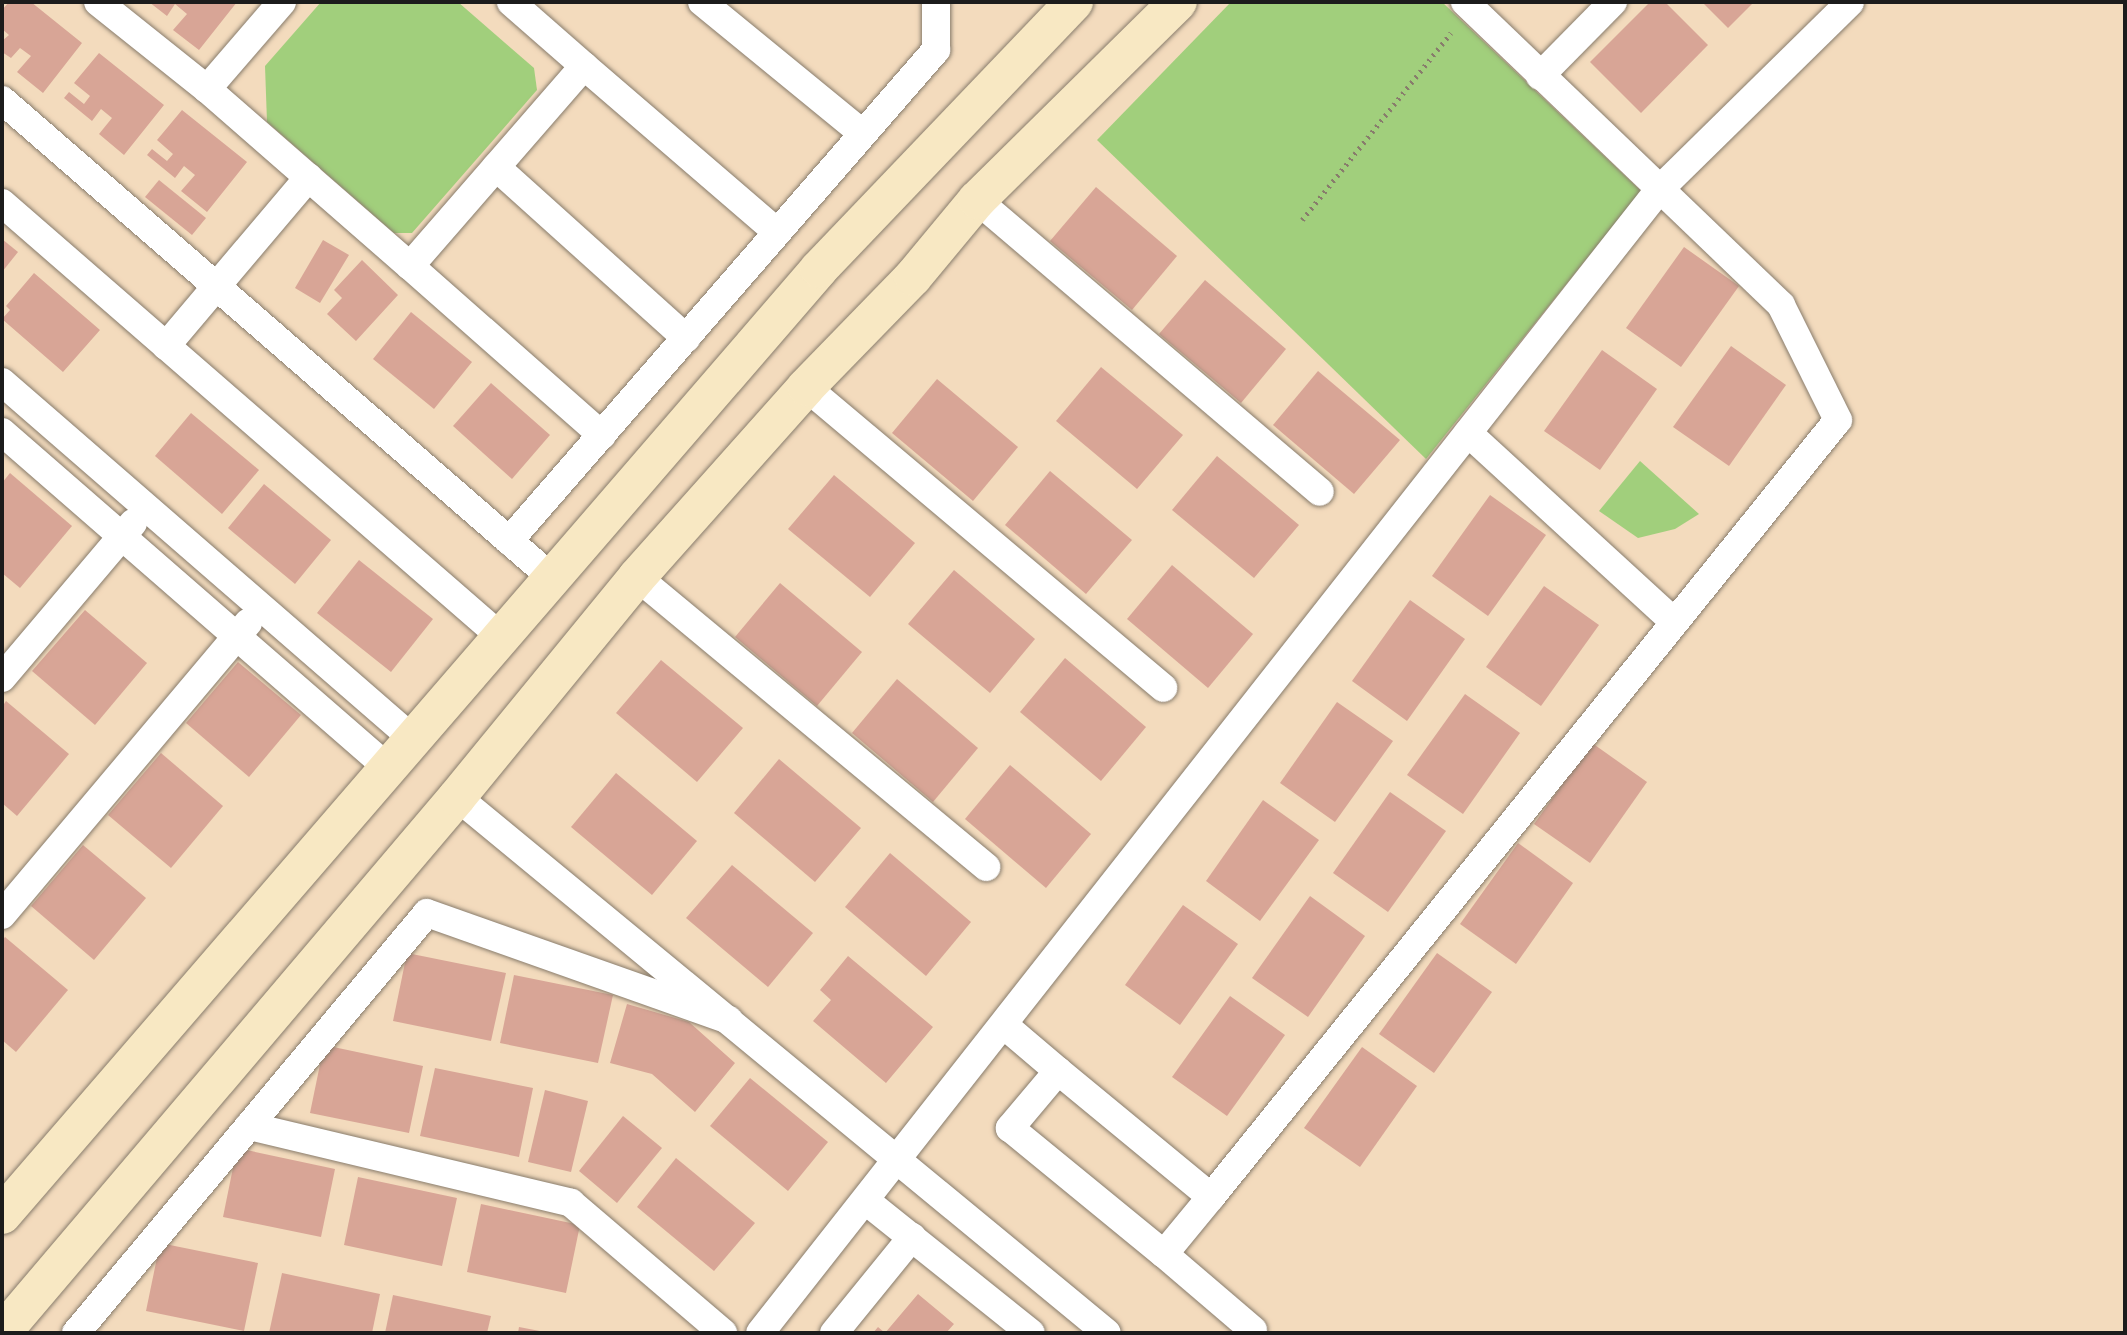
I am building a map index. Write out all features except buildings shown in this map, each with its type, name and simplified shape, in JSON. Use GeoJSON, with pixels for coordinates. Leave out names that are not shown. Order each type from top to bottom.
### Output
{"type":"FeatureCollection","features":[{"type":"Feature","properties":{"kind":"main road"},"geometry":{"type":"LineString","coordinates":[[2,1215],[819,269],[1074,2]]}},
{"type":"Feature","properties":{"kind":"main road"},"geometry":{"type":"LineString","coordinates":[[2,1333],[457,797],[637,577],[806,387],[913,277],[976,200],[1178,2]]}},
{"type":"Feature","properties":{"kind":"street"},"geometry":{"type":"LineString","coordinates":[[98,2],[207,89],[602,435]]}},
{"type":"Feature","properties":{"kind":"street"},"geometry":{"type":"LineString","coordinates":[[207,89],[282,2]]}},
{"type":"Feature","properties":{"kind":"street"},"geometry":{"type":"LineString","coordinates":[[511,2],[777,232]]}},
{"type":"Feature","properties":{"kind":"street"},"geometry":{"type":"LineString","coordinates":[[702,2],[863,134]]}},
{"type":"Feature","properties":{"kind":"street"},"geometry":{"type":"LineString","coordinates":[[509,541],[936,50],[936,2]]}},
{"type":"Feature","properties":{"kind":"street"},"geometry":{"type":"LineString","coordinates":[[1540,76],[1613,2]]}},
{"type":"Feature","properties":{"kind":"street"},"geometry":{"type":"LineString","coordinates":[[760,1333],[1658,191],[1850,2]]}},
{"type":"Feature","properties":{"kind":"street"},"geometry":{"type":"LineString","coordinates":[[1164,1254],[1838,420],[1781,305],[1658,191],[1468,5]]}},
{"type":"Feature","properties":{"kind":"street"},"geometry":{"type":"LineString","coordinates":[[410,266],[584,66]]}},
{"type":"Feature","properties":{"kind":"street"},"geometry":{"type":"LineString","coordinates":[[2,100],[552,579]]}},
{"type":"Feature","properties":{"kind":"street"},"geometry":{"type":"LineString","coordinates":[[496,167],[686,338]]}},
{"type":"Feature","properties":{"kind":"street"},"geometry":{"type":"LineString","coordinates":[[166,346],[218,288],[309,177]]}},
{"type":"Feature","properties":{"kind":"street"},"geometry":{"type":"LineString","coordinates":[[976,200],[1320,492]]}},
{"type":"Feature","properties":{"kind":"street"},"geometry":{"type":"LineString","coordinates":[[2,203],[501,637]]}},
{"type":"Feature","properties":{"kind":"street"},"geometry":{"type":"LineString","coordinates":[[2,382],[412,739]]}},
{"type":"Feature","properties":{"kind":"street"},"geometry":{"type":"LineString","coordinates":[[806,387],[1163,688]]}},
{"type":"Feature","properties":{"kind":"street"},"geometry":{"type":"LineString","coordinates":[[27,404],[2,433],[388,768]]}},
{"type":"Feature","properties":{"kind":"street"},"geometry":{"type":"LineString","coordinates":[[1468,433],[1674,622]]}},
{"type":"Feature","properties":{"kind":"street"},"geometry":{"type":"LineString","coordinates":[[2,678],[146,508]]}},
{"type":"Feature","properties":{"kind":"street"},"geometry":{"type":"LineString","coordinates":[[637,577],[986,867]]}},
{"type":"Feature","properties":{"kind":"street"},"geometry":{"type":"LineString","coordinates":[[2,915],[261,607]]}},
{"type":"Feature","properties":{"kind":"street"},"geometry":{"type":"LineString","coordinates":[[457,797],[1107,1333]]}},
{"type":"Feature","properties":{"kind":"street"},"geometry":{"type":"LineString","coordinates":[[76,1333],[427,913],[729,1020]]}},
{"type":"Feature","properties":{"kind":"street"},"geometry":{"type":"LineString","coordinates":[[1004,1025],[1211,1197]]}},
{"type":"Feature","properties":{"kind":"street"},"geometry":{"type":"LineString","coordinates":[[1058,1071],[1010,1128],[1253,1330]]}},
{"type":"Feature","properties":{"kind":"street"},"geometry":{"type":"LineString","coordinates":[[248,1126],[571,1203],[723,1333]]}},
{"type":"Feature","properties":{"kind":"street"},"geometry":{"type":"LineString","coordinates":[[866,1201],[1031,1333]]}},
{"type":"Feature","properties":{"kind":"street"},"geometry":{"type":"LineString","coordinates":[[834,1333],[912,1237]]}},
{"type":"Feature","properties":{"kind":"path"},"geometry":{"type":"LineString","coordinates":[[1302,220],[1468,5]]}},
{"type":"Feature","properties":{"kind":"green space"},"geometry":{"type":"Polygon","coordinates":[[[321,2],[458,2],[534,68],[537,90],[412,233],[394,233],[267,122],[265,66],[321,2]]]}},
{"type":"Feature","properties":{"kind":"green space"},"geometry":{"type":"Polygon","coordinates":[[[1231,2],[1442,2],[1641,191],[1426,459],[1097,140],[1231,2]]]}},
{"type":"Feature","properties":{"kind":"green space"},"geometry":{"type":"Polygon","coordinates":[[[1640,461],[1699,514],[1675,529],[1638,538],[1599,511],[1640,461]]]}}]}
